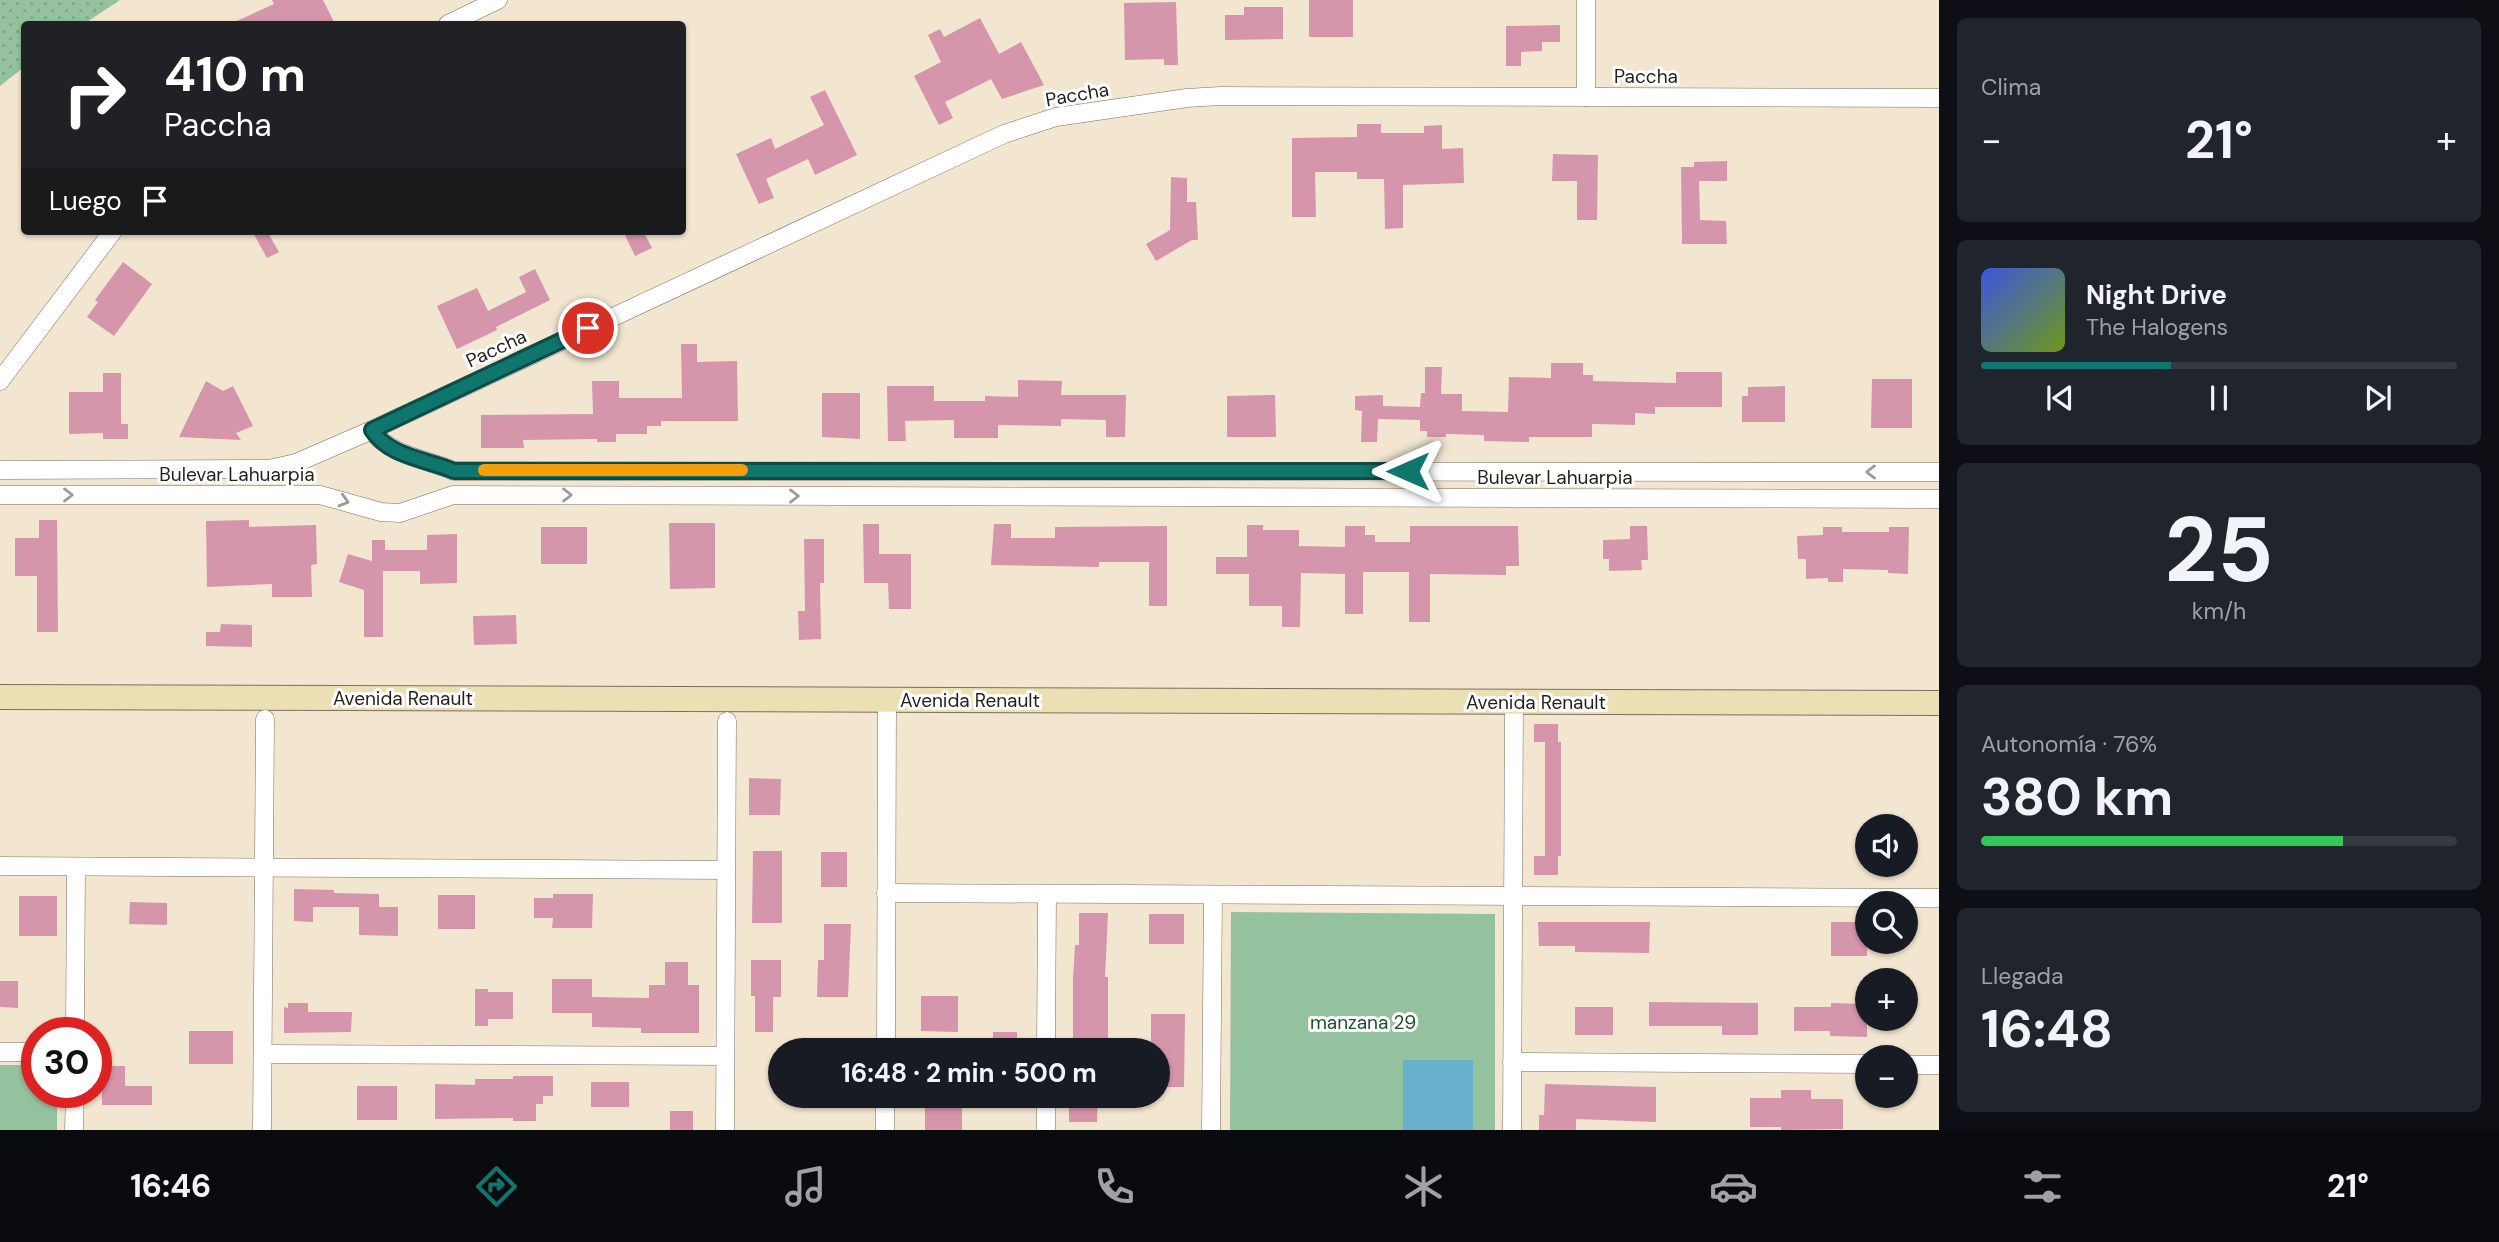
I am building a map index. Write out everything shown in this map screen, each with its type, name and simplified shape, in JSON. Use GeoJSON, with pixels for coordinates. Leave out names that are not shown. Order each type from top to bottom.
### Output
{"type":"FeatureCollection","features":[{"type":"Feature","properties":{"kind":"street"},"geometry":{"type":"LineString","coordinates":[[454,21],[498,0]]}},
{"type":"Feature","properties":{"kind":"street"},"geometry":{"type":"LineString","coordinates":[[1586,0],[1586,97]]}},
{"type":"Feature","properties":{"kind":"street","name":"Paccha"},"geometry":{"type":"LineString","coordinates":[[0,470],[269,468],[296,463],[372,430],[1004,134],[1056,117],[1187,98],[1220,96],[1939,97]]}},
{"type":"Feature","properties":{"kind":"street"},"geometry":{"type":"LineString","coordinates":[[0,381],[110,235]]}},
{"type":"Feature","properties":{"kind":"street"},"geometry":{"type":"LineString","coordinates":[[372,430],[388,447],[454,471],[1939,472]]}},
{"type":"Feature","properties":{"kind":"street"},"geometry":{"type":"LineString","coordinates":[[296,463],[292,474],[302,494]]}},
{"type":"Feature","properties":{"kind":"street"},"geometry":{"type":"LineString","coordinates":[[453,495],[454,471]]}},
{"type":"Feature","properties":{"kind":"street","name":"Bulevar Lahuarpia"},"geometry":{"type":"LineString","coordinates":[[0,495],[302,494],[320,495],[381,512],[400,513],[453,495],[1939,499]]}},
{"type":"Feature","properties":{"kind":"street","name":"Avenida Renault"},"geometry":{"type":"LineString","coordinates":[[0,697],[1939,704]]}},
{"type":"Feature","properties":{"kind":"street"},"geometry":{"type":"LineString","coordinates":[[886,1038],[887,700]]}},
{"type":"Feature","properties":{"kind":"street"},"geometry":{"type":"LineString","coordinates":[[1512,1130],[1514,702]]}},
{"type":"Feature","properties":{"kind":"street"},"geometry":{"type":"LineString","coordinates":[[262,1130],[265,719]]}},
{"type":"Feature","properties":{"kind":"street"},"geometry":{"type":"LineString","coordinates":[[725,1130],[727,721]]}},
{"type":"Feature","properties":{"kind":"street"},"geometry":{"type":"LineString","coordinates":[[0,866],[726,870]]}},
{"type":"Feature","properties":{"kind":"street"},"geometry":{"type":"LineString","coordinates":[[75,1017],[76,867]]}},
{"type":"Feature","properties":{"kind":"street"},"geometry":{"type":"LineString","coordinates":[[886,893],[1939,898]]}},
{"type":"Feature","properties":{"kind":"street"},"geometry":{"type":"LineString","coordinates":[[1046,1038],[1047,894]]}},
{"type":"Feature","properties":{"kind":"street"},"geometry":{"type":"LineString","coordinates":[[1211,1130],[1213,895]]}},
{"type":"Feature","properties":{"kind":"street"},"geometry":{"type":"LineString","coordinates":[[0,1052],[21,1052]]}},
{"type":"Feature","properties":{"kind":"street"},"geometry":{"type":"LineString","coordinates":[[263,1054],[725,1056]]}},
{"type":"Feature","properties":{"kind":"street"},"geometry":{"type":"LineString","coordinates":[[1512,1062],[1855,1064]]}},
{"type":"Feature","properties":{"kind":"street"},"geometry":{"type":"LineString","coordinates":[[1918,1065],[1939,1065]]}},
{"type":"Feature","properties":{"kind":"street"},"geometry":{"type":"LineString","coordinates":[[74,1130],[75,1108]]}},
{"type":"Feature","properties":{"kind":"street"},"geometry":{"type":"LineString","coordinates":[[885,1108],[885,1130]]}},
{"type":"Feature","properties":{"kind":"street"},"geometry":{"type":"LineString","coordinates":[[1046,1108],[1046,1130]]}},
{"type":"Feature","properties":{"kind":"green space"},"geometry":{"type":"Polygon","coordinates":[[[0,0],[120,0],[88,21],[21,21],[21,69],[0,86],[0,0]]]}},
{"type":"Feature","properties":{"kind":"green space","name":"manzana 29"},"geometry":{"type":"Polygon","coordinates":[[[1231,912],[1495,914],[1495,1130],[1230,1130],[1231,912]]]}},
{"type":"Feature","properties":{"kind":"green space"},"geometry":{"type":"Polygon","coordinates":[[[0,1065],[21,1065],[21,1108],[57,1108],[57,1130],[0,1130],[0,1065]]]}},
{"type":"Feature","properties":{"kind":"water"},"geometry":{"type":"Polygon","coordinates":[[[1403,1060],[1473,1060],[1473,1130],[1403,1130],[1403,1060]]]}},
{"type":"Feature","properties":{"kind":"building"},"geometry":{"type":"Polygon","coordinates":[[[272,0],[323,0],[334,21],[237,21],[274,4],[272,0]]]}},
{"type":"Feature","properties":{"kind":"building"},"geometry":{"type":"Polygon","coordinates":[[[1309,0],[1353,0],[1353,37],[1309,37],[1309,0]]]}},
{"type":"Feature","properties":{"kind":"building"},"geometry":{"type":"Polygon","coordinates":[[[1176,2],[1178,65],[1164,65],[1164,59],[1125,60],[1124,3],[1176,2]]]}},
{"type":"Feature","properties":{"kind":"building"},"geometry":{"type":"Polygon","coordinates":[[[1244,7],[1283,7],[1283,39],[1225,40],[1225,15],[1244,15],[1244,7]]]}},
{"type":"Feature","properties":{"kind":"building"},"geometry":{"type":"Polygon","coordinates":[[[980,18],[999,54],[1021,42],[1044,85],[1002,99],[991,79],[945,102],[953,118],[939,125],[914,76],[941,62],[928,35],[940,29],[944,37],[980,18]]]}},
{"type":"Feature","properties":{"kind":"building"},"geometry":{"type":"Polygon","coordinates":[[[1560,25],[1560,42],[1542,42],[1542,51],[1521,52],[1521,66],[1506,66],[1506,26],[1560,25]]]}},
{"type":"Feature","properties":{"kind":"building"},"geometry":{"type":"Polygon","coordinates":[[[825,90],[857,155],[815,175],[808,159],[766,179],[774,198],[759,204],[736,154],[771,138],[775,149],[824,125],[810,97],[825,90]]]}},
{"type":"Feature","properties":{"kind":"building"},"geometry":{"type":"Polygon","coordinates":[[[1357,124],[1381,124],[1381,133],[1424,133],[1424,126],[1442,125],[1442,149],[1463,148],[1464,183],[1403,185],[1403,228],[1385,229],[1384,179],[1357,179],[1357,172],[1315,172],[1316,217],[1292,217],[1292,138],[1357,137],[1357,124]]]}},
{"type":"Feature","properties":{"kind":"building"},"geometry":{"type":"Polygon","coordinates":[[[1553,154],[1598,155],[1597,220],[1577,220],[1577,181],[1552,181],[1553,154]]]}},
{"type":"Feature","properties":{"kind":"building"},"geometry":{"type":"Polygon","coordinates":[[[1727,161],[1727,181],[1699,181],[1700,220],[1726,221],[1727,244],[1682,244],[1681,167],[1694,167],[1694,162],[1727,161]]]}},
{"type":"Feature","properties":{"kind":"building"},"geometry":{"type":"Polygon","coordinates":[[[1171,177],[1187,178],[1187,202],[1196,202],[1198,240],[1192,240],[1156,261],[1146,244],[1170,230],[1171,177]]]}},
{"type":"Feature","properties":{"kind":"building"},"geometry":{"type":"Polygon","coordinates":[[[254,235],[269,235],[279,252],[267,258],[254,235]]]}},
{"type":"Feature","properties":{"kind":"building"},"geometry":{"type":"Polygon","coordinates":[[[625,235],[645,235],[652,248],[635,256],[625,235]]]}},
{"type":"Feature","properties":{"kind":"building"},"geometry":{"type":"Polygon","coordinates":[[[123,262],[152,284],[114,336],[87,317],[98,302],[95,300],[123,262]]]}},
{"type":"Feature","properties":{"kind":"building"},"geometry":{"type":"Polygon","coordinates":[[[535,269],[550,300],[457,349],[437,306],[477,288],[488,311],[526,292],[519,277],[535,269]]]}},
{"type":"Feature","properties":{"kind":"building"},"geometry":{"type":"Polygon","coordinates":[[[681,344],[697,344],[697,362],[737,361],[738,421],[661,421],[661,426],[647,426],[647,434],[616,434],[616,442],[597,442],[597,439],[523,440],[524,448],[481,448],[481,415],[593,414],[592,381],[619,381],[619,398],[682,398],[681,344]]]}},
{"type":"Feature","properties":{"kind":"building"},"geometry":{"type":"Polygon","coordinates":[[[1551,363],[1583,363],[1583,375],[1593,375],[1593,381],[1676,383],[1676,372],[1722,372],[1722,407],[1655,407],[1655,414],[1635,413],[1635,425],[1592,424],[1592,437],[1529,437],[1529,442],[1484,441],[1484,435],[1446,434],[1446,437],[1427,437],[1427,431],[1420,431],[1420,420],[1378,419],[1377,442],[1361,442],[1362,411],[1355,410],[1355,396],[1383,395],[1383,406],[1420,407],[1421,393],[1425,393],[1425,367],[1442,367],[1441,394],[1462,394],[1462,411],[1508,412],[1509,377],[1551,378],[1551,363]]]}},
{"type":"Feature","properties":{"kind":"building"},"geometry":{"type":"Polygon","coordinates":[[[103,373],[121,373],[121,424],[128,424],[128,439],[103,439],[103,433],[69,434],[69,392],[103,392],[103,373]]]}},
{"type":"Feature","properties":{"kind":"building"},"geometry":{"type":"Polygon","coordinates":[[[1872,379],[1912,379],[1912,428],[1871,428],[1872,379]]]}},
{"type":"Feature","properties":{"kind":"building"},"geometry":{"type":"Polygon","coordinates":[[[1018,380],[1062,381],[1061,395],[1126,395],[1125,437],[1106,437],[1106,420],[1061,419],[1061,426],[998,425],[998,438],[954,438],[954,420],[905,421],[906,441],[888,441],[887,386],[934,386],[934,401],[985,401],[985,396],[1018,397],[1018,380]]]}},
{"type":"Feature","properties":{"kind":"building"},"geometry":{"type":"Polygon","coordinates":[[[206,381],[223,391],[233,386],[253,426],[236,433],[241,440],[179,437],[206,381]]]}},
{"type":"Feature","properties":{"kind":"building"},"geometry":{"type":"Polygon","coordinates":[[[1785,386],[1785,422],[1742,422],[1742,396],[1748,396],[1748,387],[1785,386]]]}},
{"type":"Feature","properties":{"kind":"building"},"geometry":{"type":"Polygon","coordinates":[[[822,393],[860,393],[860,439],[822,437],[822,393]]]}},
{"type":"Feature","properties":{"kind":"building"},"geometry":{"type":"Polygon","coordinates":[[[1275,395],[1276,437],[1227,437],[1227,396],[1275,395]]]}},
{"type":"Feature","properties":{"kind":"building"},"geometry":{"type":"Polygon","coordinates":[[[39,520],[57,520],[58,632],[37,632],[37,576],[15,576],[15,538],[39,538],[39,520]]]}},
{"type":"Feature","properties":{"kind":"building"},"geometry":{"type":"Polygon","coordinates":[[[249,520],[249,527],[316,525],[317,564],[311,565],[312,597],[272,597],[272,584],[207,587],[206,521],[249,520]]]}},
{"type":"Feature","properties":{"kind":"building"},"geometry":{"type":"Polygon","coordinates":[[[669,523],[715,523],[715,588],[670,589],[669,523]]]}},
{"type":"Feature","properties":{"kind":"building"},"geometry":{"type":"Polygon","coordinates":[[[863,524],[879,524],[879,554],[911,554],[911,609],[889,609],[888,583],[864,583],[863,524]]]}},
{"type":"Feature","properties":{"kind":"building"},"geometry":{"type":"Polygon","coordinates":[[[994,524],[1011,524],[1011,538],[1055,538],[1055,527],[1167,526],[1167,606],[1149,606],[1149,562],[1099,562],[1099,567],[991,565],[994,524]]]}},
{"type":"Feature","properties":{"kind":"building"},"geometry":{"type":"Polygon","coordinates":[[[1247,525],[1263,525],[1263,530],[1299,530],[1299,546],[1345,547],[1345,526],[1365,526],[1365,535],[1375,535],[1375,542],[1410,542],[1410,526],[1518,526],[1519,566],[1506,566],[1506,575],[1430,574],[1430,622],[1409,622],[1409,572],[1363,572],[1363,614],[1345,614],[1345,574],[1301,573],[1300,627],[1282,627],[1282,606],[1249,606],[1249,574],[1216,574],[1216,557],[1247,557],[1247,525]]]}},
{"type":"Feature","properties":{"kind":"building"},"geometry":{"type":"Polygon","coordinates":[[[1630,526],[1647,526],[1648,560],[1641,560],[1642,570],[1609,571],[1609,559],[1603,559],[1603,540],[1630,539],[1630,526]]]}},
{"type":"Feature","properties":{"kind":"building"},"geometry":{"type":"Polygon","coordinates":[[[541,527],[587,527],[587,564],[541,564],[541,527]]]}},
{"type":"Feature","properties":{"kind":"building"},"geometry":{"type":"Polygon","coordinates":[[[1823,527],[1842,527],[1842,532],[1889,532],[1889,527],[1909,527],[1908,574],[1888,573],[1888,570],[1843,569],[1843,582],[1828,582],[1828,578],[1806,579],[1806,559],[1798,559],[1797,536],[1823,535],[1823,527]]]}},
{"type":"Feature","properties":{"kind":"building"},"geometry":{"type":"Polygon","coordinates":[[[457,534],[457,583],[420,584],[420,571],[383,571],[383,637],[364,637],[364,590],[339,582],[348,554],[372,561],[372,540],[385,540],[385,550],[427,550],[427,535],[457,534]]]}},
{"type":"Feature","properties":{"kind":"building"},"geometry":{"type":"Polygon","coordinates":[[[804,539],[824,539],[824,583],[820,583],[821,639],[799,640],[798,611],[805,611],[804,539]]]}},
{"type":"Feature","properties":{"kind":"building"},"geometry":{"type":"Polygon","coordinates":[[[516,615],[517,644],[474,645],[473,616],[516,615]]]}},
{"type":"Feature","properties":{"kind":"building"},"geometry":{"type":"Polygon","coordinates":[[[221,624],[252,625],[252,647],[206,646],[206,632],[220,632],[221,624]]]}},
{"type":"Feature","properties":{"kind":"building"},"geometry":{"type":"Polygon","coordinates":[[[1534,724],[1558,724],[1558,742],[1561,742],[1561,856],[1558,856],[1558,875],[1534,875],[1534,856],[1545,856],[1545,742],[1534,742],[1534,724]]]}},
{"type":"Feature","properties":{"kind":"building"},"geometry":{"type":"Polygon","coordinates":[[[749,778],[781,779],[780,815],[749,815],[749,778]]]}},
{"type":"Feature","properties":{"kind":"building"},"geometry":{"type":"Polygon","coordinates":[[[753,851],[782,851],[782,923],[752,923],[753,851]]]}},
{"type":"Feature","properties":{"kind":"building"},"geometry":{"type":"Polygon","coordinates":[[[821,852],[847,852],[847,887],[821,887],[821,852]]]}},
{"type":"Feature","properties":{"kind":"building"},"geometry":{"type":"Polygon","coordinates":[[[294,889],[379,894],[379,907],[398,907],[398,936],[359,935],[359,907],[313,907],[313,922],[294,921],[294,889]]]}},
{"type":"Feature","properties":{"kind":"building"},"geometry":{"type":"Polygon","coordinates":[[[553,894],[593,894],[592,928],[552,928],[553,918],[534,918],[534,898],[553,898],[553,894]]]}},
{"type":"Feature","properties":{"kind":"building"},"geometry":{"type":"Polygon","coordinates":[[[438,895],[475,895],[475,929],[438,929],[438,895]]]}},
{"type":"Feature","properties":{"kind":"building"},"geometry":{"type":"Polygon","coordinates":[[[19,896],[57,896],[57,936],[19,936],[19,896]]]}},
{"type":"Feature","properties":{"kind":"building"},"geometry":{"type":"Polygon","coordinates":[[[130,902],[167,903],[167,925],[129,924],[130,902]]]}},
{"type":"Feature","properties":{"kind":"building"},"geometry":{"type":"Polygon","coordinates":[[[1079,913],[1108,913],[1105,977],[1108,977],[1108,1038],[1073,1038],[1075,945],[1079,945],[1079,913]]]}},
{"type":"Feature","properties":{"kind":"building"},"geometry":{"type":"Polygon","coordinates":[[[1149,914],[1184,914],[1184,944],[1149,944],[1149,914]]]}},
{"type":"Feature","properties":{"kind":"building"},"geometry":{"type":"Polygon","coordinates":[[[1538,922],[1650,922],[1649,953],[1575,952],[1575,946],[1539,946],[1538,922]]]}},
{"type":"Feature","properties":{"kind":"building"},"geometry":{"type":"Polygon","coordinates":[[[1831,922],[1855,922],[1855,954],[1867,956],[1831,956],[1831,922]]]}},
{"type":"Feature","properties":{"kind":"building"},"geometry":{"type":"Polygon","coordinates":[[[824,924],[851,924],[848,997],[817,997],[818,960],[824,960],[824,924]]]}},
{"type":"Feature","properties":{"kind":"building"},"geometry":{"type":"Polygon","coordinates":[[[751,960],[781,960],[781,997],[773,997],[773,1032],[755,1032],[751,960]]]}},
{"type":"Feature","properties":{"kind":"building"},"geometry":{"type":"Polygon","coordinates":[[[665,962],[688,962],[688,985],[699,985],[699,1033],[641,1033],[641,1028],[592,1027],[592,1013],[552,1013],[552,979],[592,979],[592,997],[649,998],[649,985],[665,985],[665,962]]]}},
{"type":"Feature","properties":{"kind":"building"},"geometry":{"type":"Polygon","coordinates":[[[0,981],[18,981],[18,1008],[0,1007],[0,981]]]}},
{"type":"Feature","properties":{"kind":"building"},"geometry":{"type":"Polygon","coordinates":[[[475,989],[513,992],[513,1019],[488,1019],[488,1026],[475,1026],[475,989]]]}},
{"type":"Feature","properties":{"kind":"building"},"geometry":{"type":"Polygon","coordinates":[[[921,996],[958,996],[958,1032],[921,1031],[921,996]]]}},
{"type":"Feature","properties":{"kind":"building"},"geometry":{"type":"Polygon","coordinates":[[[1649,1002],[1758,1003],[1758,1035],[1722,1035],[1722,1026],[1649,1026],[1649,1002]]]}},
{"type":"Feature","properties":{"kind":"building"},"geometry":{"type":"Polygon","coordinates":[[[288,1003],[308,1003],[308,1012],[352,1012],[351,1032],[284,1033],[284,1007],[288,1008],[288,1003]]]}},
{"type":"Feature","properties":{"kind":"building"},"geometry":{"type":"Polygon","coordinates":[[[1831,1003],[1855,1004],[1855,1031],[1867,1031],[1867,1037],[1830,1036],[1830,1031],[1794,1031],[1794,1007],[1831,1007],[1831,1003]]]}},
{"type":"Feature","properties":{"kind":"building"},"geometry":{"type":"Polygon","coordinates":[[[1575,1007],[1613,1007],[1613,1035],[1575,1035],[1575,1007]]]}},
{"type":"Feature","properties":{"kind":"building"},"geometry":{"type":"Polygon","coordinates":[[[1151,1014],[1185,1014],[1184,1087],[1170,1087],[1170,1038],[1151,1038],[1151,1014]]]}},
{"type":"Feature","properties":{"kind":"building"},"geometry":{"type":"Polygon","coordinates":[[[189,1031],[233,1031],[233,1064],[189,1064],[189,1031]]]}},
{"type":"Feature","properties":{"kind":"building"},"geometry":{"type":"Polygon","coordinates":[[[993,1032],[1017,1032],[1017,1038],[993,1038],[993,1032]]]}},
{"type":"Feature","properties":{"kind":"building"},"geometry":{"type":"Polygon","coordinates":[[[112,1066],[125,1066],[125,1086],[152,1086],[152,1105],[112,1105],[112,1066]]]}},
{"type":"Feature","properties":{"kind":"building"},"geometry":{"type":"Polygon","coordinates":[[[513,1076],[553,1076],[553,1096],[543,1096],[543,1104],[536,1104],[536,1121],[513,1121],[513,1118],[435,1119],[435,1084],[475,1085],[475,1079],[513,1079],[513,1076]]]}},
{"type":"Feature","properties":{"kind":"building"},"geometry":{"type":"Polygon","coordinates":[[[591,1082],[629,1082],[629,1107],[591,1107],[591,1082]]]}},
{"type":"Feature","properties":{"kind":"building"},"geometry":{"type":"Polygon","coordinates":[[[1545,1084],[1656,1087],[1656,1122],[1576,1119],[1576,1130],[1539,1130],[1539,1115],[1544,1115],[1545,1084]]]}},
{"type":"Feature","properties":{"kind":"building"},"geometry":{"type":"Polygon","coordinates":[[[357,1086],[397,1086],[397,1120],[357,1120],[357,1086]]]}},
{"type":"Feature","properties":{"kind":"building"},"geometry":{"type":"Polygon","coordinates":[[[1781,1090],[1811,1090],[1811,1099],[1843,1099],[1843,1129],[1781,1130],[1781,1127],[1750,1127],[1750,1098],[1781,1098],[1781,1090]]]}},
{"type":"Feature","properties":{"kind":"building"},"geometry":{"type":"Polygon","coordinates":[[[925,1108],[962,1108],[962,1130],[925,1130],[925,1108]]]}},
{"type":"Feature","properties":{"kind":"building"},"geometry":{"type":"Polygon","coordinates":[[[1069,1108],[1098,1108],[1097,1122],[1069,1122],[1069,1108]]]}},
{"type":"Feature","properties":{"kind":"building"},"geometry":{"type":"Polygon","coordinates":[[[670,1111],[693,1111],[693,1130],[670,1130],[670,1111]]]}},
{"type":"Feature","properties":{"kind":"slow traffic"},"geometry":{"type":"LineString","coordinates":[[484,470],[742,470]]}},
{"type":"Feature","properties":{"kind":"route"},"geometry":{"type":"LineString","coordinates":[[588,328],[372,430],[388,447],[454,471],[1408,471]]}}]}
